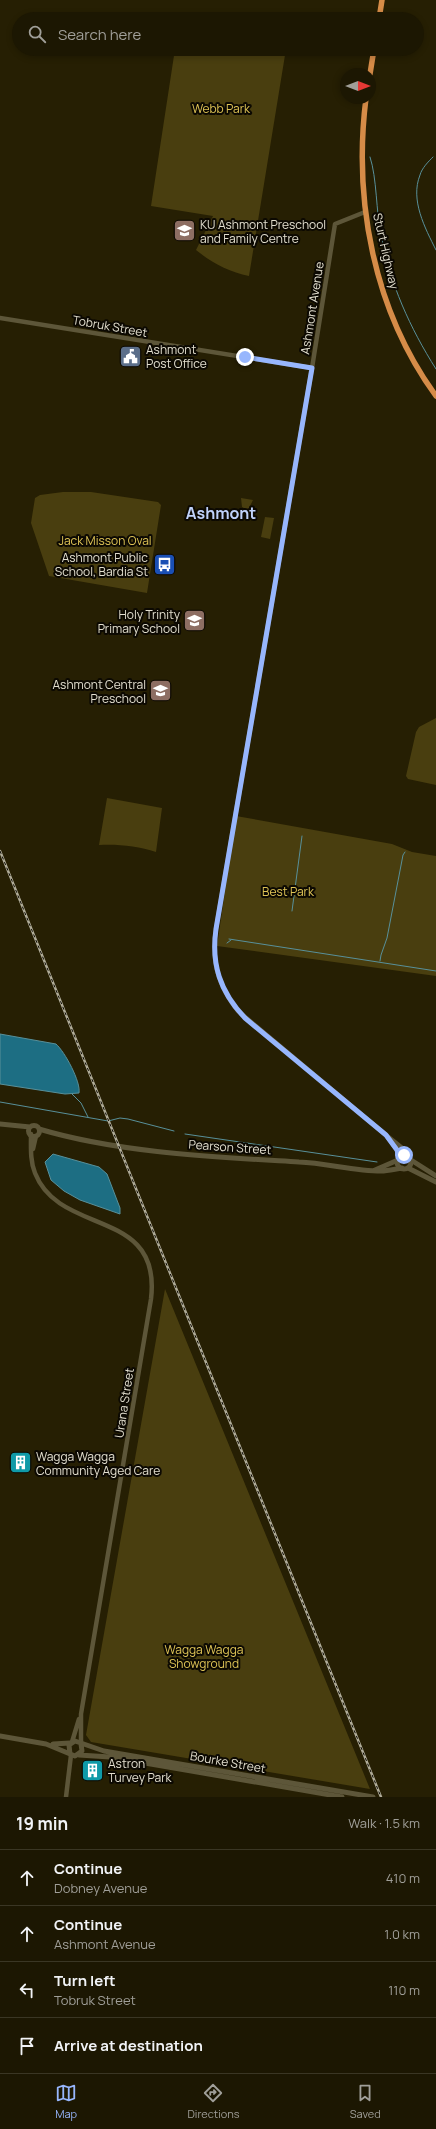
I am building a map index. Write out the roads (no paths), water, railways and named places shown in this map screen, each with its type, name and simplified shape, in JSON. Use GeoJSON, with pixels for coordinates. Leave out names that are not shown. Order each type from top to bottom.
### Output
{"type":"FeatureCollection","features":[{"type":"Feature","properties":{"kind":"highway"},"geometry":{"type":"LineString","coordinates":[[380,12],[383,0]]}},
{"type":"Feature","properties":{"kind":"highway"},"geometry":{"type":"LineString","coordinates":[[371,68],[373,56]]}},
{"type":"Feature","properties":{"kind":"highway","name":"Sturt Highway"},"geometry":{"type":"LineString","coordinates":[[366,104],[362,164],[365,212],[374,259],[390,311],[405,347],[436,396]]}},
{"type":"Feature","properties":{"kind":"main road","name":"Pearson Street"},"geometry":{"type":"LineString","coordinates":[[0,1124],[34,1132],[58,1134],[124,1146],[186,1154],[303,1162],[375,1170],[402,1168]]}},
{"type":"Feature","properties":{"kind":"main road"},"geometry":{"type":"LineString","coordinates":[[375,1170],[398,1159],[402,1155],[436,1176]]}},
{"type":"Feature","properties":{"kind":"main road"},"geometry":{"type":"LineString","coordinates":[[408,1168],[410,1165],[409,1158]]}},
{"type":"Feature","properties":{"kind":"main road"},"geometry":{"type":"LineString","coordinates":[[398,1159],[398,1165],[402,1168],[408,1168],[436,1182]]}},
{"type":"Feature","properties":{"kind":"main road","name":"Bourke Street"},"geometry":{"type":"LineString","coordinates":[[0,1736],[46,1744],[74,1755],[110,1757],[342,1797]]}},
{"type":"Feature","properties":{"kind":"main road"},"geometry":{"type":"LineString","coordinates":[[75,1741],[81,1744],[82,1751],[74,1755],[68,1748],[71,1743],[75,1741]]}},
{"type":"Feature","properties":{"kind":"main road","name":"Bourke Street"},"geometry":{"type":"LineString","coordinates":[[46,1744],[71,1743]]}},
{"type":"Feature","properties":{"kind":"main road","name":"Bourke Street"},"geometry":{"type":"LineString","coordinates":[[81,1744],[109,1752],[373,1797]]}},
{"type":"Feature","properties":{"kind":"street","name":"Ashmont Avenue"},"geometry":{"type":"LineString","coordinates":[[365,212],[335,224],[312,368],[216,929],[214,955],[221,985],[232,1003],[245,1018],[386,1135]]}},
{"type":"Feature","properties":{"kind":"street","name":"Tobruk Street"},"geometry":{"type":"LineString","coordinates":[[0,318],[312,368]]}},
{"type":"Feature","properties":{"kind":"street","name":"Urana Street"},"geometry":{"type":"LineString","coordinates":[[34,1132],[31,1155],[38,1179],[56,1202],[71,1211],[123,1233],[139,1248],[150,1266],[152,1276],[151,1299],[81,1714],[71,1743]]}},
{"type":"Feature","properties":{"kind":"street"},"geometry":{"type":"LineString","coordinates":[[386,1135],[402,1147],[409,1158]]}},
{"type":"Feature","properties":{"kind":"street"},"geometry":{"type":"LineString","coordinates":[[386,1135],[397,1150],[398,1159]]}},
{"type":"Feature","properties":{"kind":"street","name":"Urana Street"},"geometry":{"type":"LineString","coordinates":[[81,1714],[81,1744]]}},
{"type":"Feature","properties":{"kind":"street"},"geometry":{"type":"LineString","coordinates":[[66,1797],[74,1755]]}},
{"type":"Feature","properties":{"kind":"water"},"geometry":{"type":"Polygon","coordinates":[[[0,1034],[56,1044],[64,1053],[72,1067],[78,1082],[79,1093],[65,1094],[0,1084],[0,1034]]]}},
{"type":"Feature","properties":{"kind":"water"},"geometry":{"type":"Polygon","coordinates":[[[53,1154],[99,1167],[107,1174],[120,1208],[120,1214],[80,1200],[64,1191],[51,1180],[45,1162],[53,1154]]]}},
{"type":"Feature","properties":{"kind":"waterway"},"geometry":{"type":"LineString","coordinates":[[370,157],[374,175],[379,226],[390,271],[402,305],[418,338],[436,369]]}},
{"type":"Feature","properties":{"kind":"waterway"},"geometry":{"type":"LineString","coordinates":[[433,157],[425,165],[421,172],[417,184],[417,194],[423,223],[436,250]]}},
{"type":"Feature","properties":{"kind":"waterway"},"geometry":{"type":"LineString","coordinates":[[292,911],[302,836]]}},
{"type":"Feature","properties":{"kind":"waterway"},"geometry":{"type":"LineString","coordinates":[[380,961],[387,938],[403,855],[405,852]]}},
{"type":"Feature","properties":{"kind":"waterway"},"geometry":{"type":"LineString","coordinates":[[229,939],[436,971]]}},
{"type":"Feature","properties":{"kind":"waterway"},"geometry":{"type":"LineString","coordinates":[[227,943],[231,940]]}},
{"type":"Feature","properties":{"kind":"waterway"},"geometry":{"type":"LineString","coordinates":[[72,1094],[81,1103],[88,1117]]}},
{"type":"Feature","properties":{"kind":"waterway"},"geometry":{"type":"LineString","coordinates":[[0,1102],[108,1121],[120,1118],[128,1119],[174,1131]]}},
{"type":"Feature","properties":{"kind":"waterway"},"geometry":{"type":"LineString","coordinates":[[185,1134],[377,1162]]}},
{"type":"Feature","properties":{"kind":"railway"},"geometry":{"type":"LineString","coordinates":[[0,851],[381,1797]]}},
{"type":"Feature","properties":{"kind":"place","name":"KU Ashmont Preschool and Family Centre"},"geometry":{"type":"Point","coordinates":[184,231]}},
{"type":"Feature","properties":{"kind":"place","name":"Ashmont Post Office"},"geometry":{"type":"Point","coordinates":[131,356]}},
{"type":"Feature","properties":{"kind":"place","name":"Ashmont Public School, Bardia St"},"geometry":{"type":"Point","coordinates":[164,564]}},
{"type":"Feature","properties":{"kind":"place","name":"Holy Trinity Primary School"},"geometry":{"type":"Point","coordinates":[195,621]}},
{"type":"Feature","properties":{"kind":"place","name":"Ashmont Central Preschool"},"geometry":{"type":"Point","coordinates":[161,691]}},
{"type":"Feature","properties":{"kind":"place","name":"Wagga Wagga Community Aged Care"},"geometry":{"type":"Point","coordinates":[20,1463]}},
{"type":"Feature","properties":{"kind":"place","name":"Astron Turvey Park"},"geometry":{"type":"Point","coordinates":[93,1770]}},
{"type":"Feature","properties":{"kind":"district","name":"Ashmont"},"geometry":{"type":"Point","coordinates":[221,513]}},
{"type":"Feature","properties":{"kind":"park label","name":"Webb Park"},"geometry":{"type":"Point","coordinates":[221,108]}},
{"type":"Feature","properties":{"kind":"park label","name":"Jack Misson Oval"},"geometry":{"type":"Point","coordinates":[105,540]}},
{"type":"Feature","properties":{"kind":"park label","name":"Best Park"},"geometry":{"type":"Point","coordinates":[288,891]}},
{"type":"Feature","properties":{"kind":"park label","name":"Wagga Wagga Showground"},"geometry":{"type":"Point","coordinates":[204,1656]}}]}
